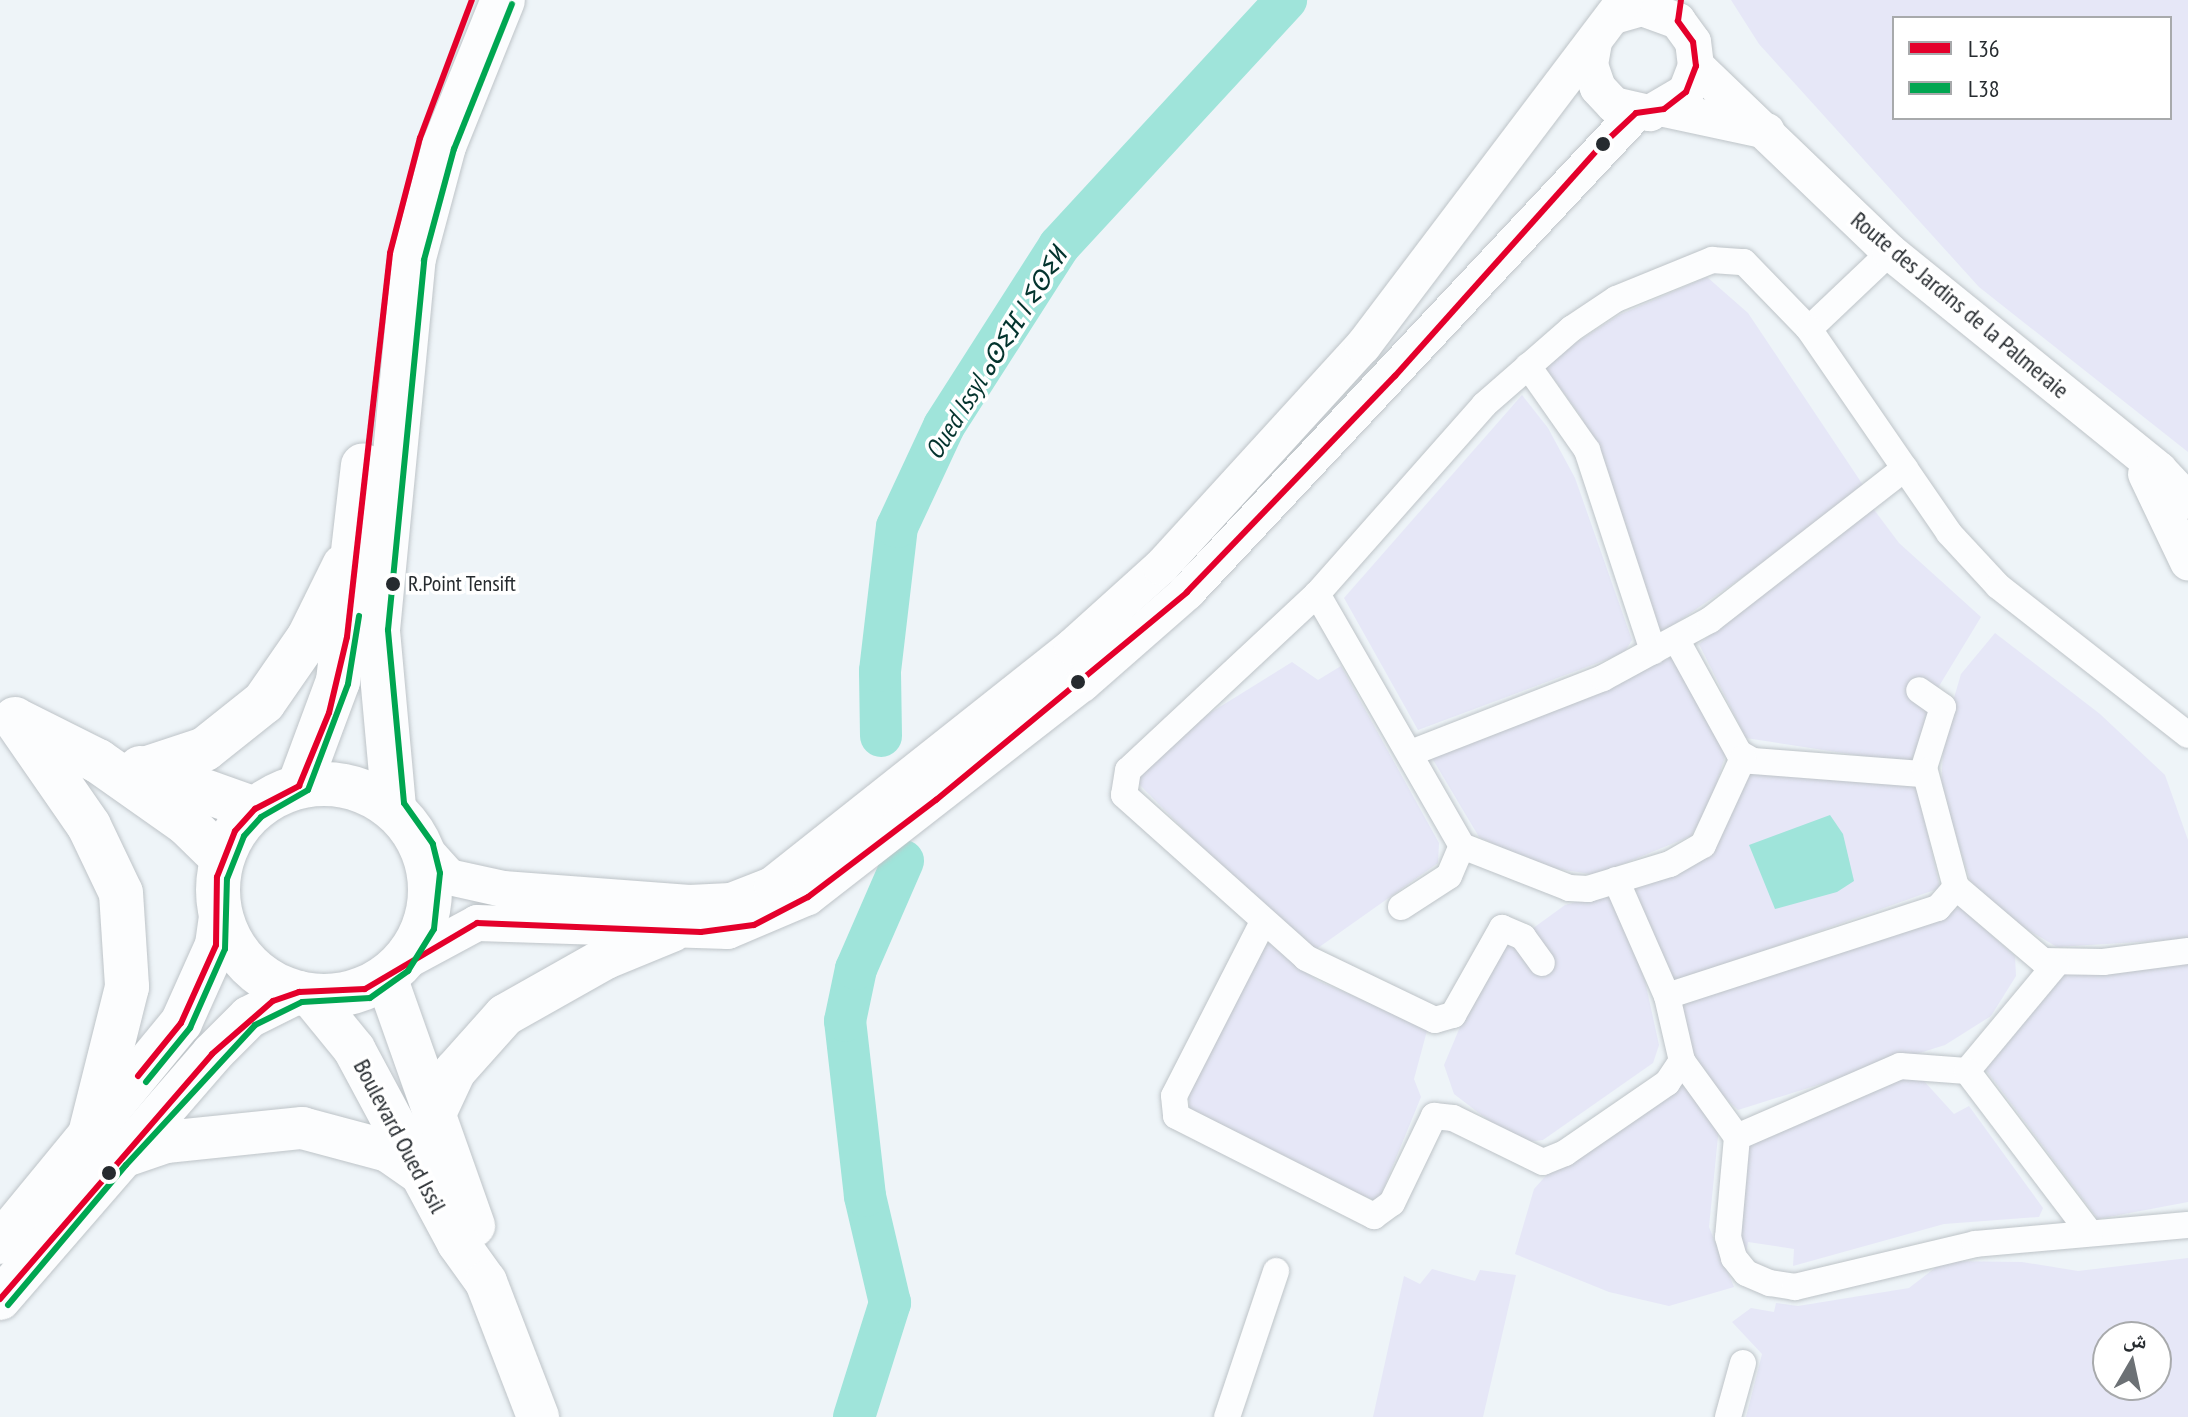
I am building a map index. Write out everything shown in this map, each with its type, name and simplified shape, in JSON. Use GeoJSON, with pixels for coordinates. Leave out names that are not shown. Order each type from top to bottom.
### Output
{"type":"FeatureCollection","features":[{"type":"Feature","properties":{"kind":"highway"},"geometry":{"type":"LineString","coordinates":[[299,786],[338,681],[390,253],[420,138],[472,0]]}},
{"type":"Feature","properties":{"kind":"highway"},"geometry":{"type":"LineString","coordinates":[[394,807],[378,630],[412,271],[444,146],[503,0]]}},
{"type":"Feature","properties":{"kind":"highway"},"geometry":{"type":"LineString","coordinates":[[145,769],[205,749],[264,702],[309,637],[356,538]]}},
{"type":"Feature","properties":{"kind":"highway"},"geometry":{"type":"LineString","coordinates":[[7,715],[98,761],[186,823],[222,858]]}},
{"type":"Feature","properties":{"kind":"highway"},"geometry":{"type":"LineString","coordinates":[[7,715],[89,826],[121,893],[127,987],[103,1148]]}},
{"type":"Feature","properties":{"kind":"highway"},"geometry":{"type":"LineString","coordinates":[[98,761],[145,769],[255,809]]}},
{"type":"Feature","properties":{"kind":"highway"},"geometry":{"type":"LineString","coordinates":[[299,786],[349,786],[394,807],[424,849],[430,900],[425,925],[394,970],[342,995],[304,994],[248,965],[220,915],[222,858],[255,809],[299,786]]}},
{"type":"Feature","properties":{"kind":"main road"},"geometry":{"type":"LineString","coordinates":[[0,1299],[103,1148],[181,1023],[216,945],[220,915]]}},
{"type":"Feature","properties":{"kind":"main road"},"geometry":{"type":"LineString","coordinates":[[434,1116],[455,1071],[505,1015],[606,958],[672,931]]}},
{"type":"Feature","properties":{"kind":"main road","name":"Boulevard Oued Issil"},"geometry":{"type":"LineString","coordinates":[[394,970],[434,1116],[477,1236],[486,1282],[538,1417]]}},
{"type":"Feature","properties":{"kind":"main road"},"geometry":{"type":"LineString","coordinates":[[0,1243],[249,1017],[304,994]]}},
{"type":"Feature","properties":{"kind":"main road","name":"Boulevard Oued Issil"},"geometry":{"type":"LineString","coordinates":[[304,994],[354,1049],[420,1173],[486,1282]]}},
{"type":"Feature","properties":{"kind":"main road"},"geometry":{"type":"LineString","coordinates":[[103,1148],[302,1128],[388,1151],[420,1173]]}},
{"type":"Feature","properties":{"kind":"street"},"geometry":{"type":"LineString","coordinates":[[394,970],[477,923],[672,931],[754,925],[802,882],[932,759],[1115,609],[1195,530],[1363,346],[1611,19],[1642,8],[1680,11],[1693,42],[1696,66],[1686,92],[1650,111],[1187,592],[936,800],[802,882],[753,895],[689,903],[480,886],[449,877],[424,849]]}},
{"type":"Feature","properties":{"kind":"street"},"geometry":{"type":"LineString","coordinates":[[1611,19],[1590,65],[1598,88],[1614,105],[1769,131]]}},
{"type":"Feature","properties":{"kind":"street","name":"Route des Jardins de la Palmeraie"},"geometry":{"type":"LineString","coordinates":[[1696,66],[1769,131],[1890,252],[2160,467],[2188,501]]}},
{"type":"Feature","properties":{"kind":"street"},"geometry":{"type":"LineString","coordinates":[[1809,329],[1890,252]]}},
{"type":"Feature","properties":{"kind":"street"},"geometry":{"type":"LineString","coordinates":[[1542,963],[1523,937],[1502,928],[1453,1015],[1435,1020],[1327,971],[1263,922],[1137,809],[1123,784],[1128,770],[1317,594],[1484,405],[1528,366],[1607,305],[1712,260],[1744,262],[1809,329],[1949,533],[1998,586],[2188,735]]}},
{"type":"Feature","properties":{"kind":"street"},"geometry":{"type":"LineString","coordinates":[[1528,366],[1587,450],[1664,645],[1743,758]]}},
{"type":"Feature","properties":{"kind":"street"},"geometry":{"type":"LineString","coordinates":[[2160,467],[2188,562]]}},
{"type":"Feature","properties":{"kind":"street"},"geometry":{"type":"LineString","coordinates":[[1411,753],[1573,690],[1664,645],[1768,580],[1905,468]]}},
{"type":"Feature","properties":{"kind":"street"},"geometry":{"type":"LineString","coordinates":[[1317,594],[1462,846],[1569,888],[1616,880],[1670,864],[1703,845],[1743,758]]}},
{"type":"Feature","properties":{"kind":"street"},"geometry":{"type":"LineString","coordinates":[[1919,690],[1943,707],[1925,771],[1956,887],[2032,952],[2056,964],[2188,951]]}},
{"type":"Feature","properties":{"kind":"street"},"geometry":{"type":"LineString","coordinates":[[1743,758],[1925,771]]}},
{"type":"Feature","properties":{"kind":"street"},"geometry":{"type":"LineString","coordinates":[[1401,907],[1449,876],[1462,846]]}},
{"type":"Feature","properties":{"kind":"street"},"geometry":{"type":"LineString","coordinates":[[1616,880],[1667,996],[1682,1061],[1737,1137],[1728,1237],[1746,1273],[1770,1283],[1795,1287],[1941,1249],[2188,1225]]}},
{"type":"Feature","properties":{"kind":"street"},"geometry":{"type":"LineString","coordinates":[[1667,996],[1938,908],[1956,887]]}},
{"type":"Feature","properties":{"kind":"street"},"geometry":{"type":"LineString","coordinates":[[1263,922],[1174,1096],[1176,1116],[1361,1212],[1384,1213],[1434,1116],[1453,1118],[1543,1162],[1667,1083],[1682,1061]]}},
{"type":"Feature","properties":{"kind":"street"},"geometry":{"type":"LineString","coordinates":[[1967,1071],[2056,964]]}},
{"type":"Feature","properties":{"kind":"street"},"geometry":{"type":"LineString","coordinates":[[1737,1137],[1900,1066],[1967,1071],[2090,1233]]}},
{"type":"Feature","properties":{"kind":"street"},"geometry":{"type":"LineString","coordinates":[[1227,1417],[1276,1271]]}},
{"type":"Feature","properties":{"kind":"street"},"geometry":{"type":"LineString","coordinates":[[1728,1417],[1743,1363]]}},
{"type":"Feature","properties":{"kind":"shaded area"},"geometry":{"type":"Polygon","coordinates":[[[1731,0],[2188,0],[2188,452],[1979,287],[1759,44],[1731,0]]]}},
{"type":"Feature","properties":{"kind":"shaded area"},"geometry":{"type":"Polygon","coordinates":[[[1707,277],[1748,313],[1863,485],[1805,534],[1663,632],[1650,631],[1582,418],[1543,364],[1619,315],[1707,277]]]}},
{"type":"Feature","properties":{"kind":"shaded area"},"geometry":{"type":"Polygon","coordinates":[[[1522,395],[1548,428],[1575,478],[1632,640],[1624,653],[1418,730],[1344,598],[1522,395]]]}},
{"type":"Feature","properties":{"kind":"shaded area"},"geometry":{"type":"Polygon","coordinates":[[[1869,503],[1899,543],[1981,617],[1933,696],[1921,765],[1746,738],[1699,644],[1869,503]]]}},
{"type":"Feature","properties":{"kind":"shaded area"},"geometry":{"type":"Polygon","coordinates":[[[1995,633],[2100,714],[2165,775],[2188,840],[2188,939],[2057,947],[1996,911],[1970,880],[1941,790],[1944,732],[1961,674],[1995,633]]]}},
{"type":"Feature","properties":{"kind":"shaded area"},"geometry":{"type":"Polygon","coordinates":[[[1682,653],[1726,753],[1711,802],[1691,836],[1596,875],[1540,866],[1479,837],[1432,758],[1682,653]]]}},
{"type":"Feature","properties":{"kind":"shaded area"},"geometry":{"type":"Polygon","coordinates":[[[1292,662],[1318,680],[1341,666],[1439,843],[1438,863],[1308,955],[1134,779],[1202,718],[1292,662]]]}},
{"type":"Feature","properties":{"kind":"shaded area"},"geometry":{"type":"Polygon","coordinates":[[[1741,766],[1915,778],[1940,888],[1662,987],[1631,882],[1700,853],[1741,766]]]}},
{"type":"Feature","properties":{"kind":"shaded area"},"geometry":{"type":"Polygon","coordinates":[[[1830,815],[1843,834],[1854,881],[1837,892],[1775,909],[1749,845],[1830,815]]]}},
{"type":"Feature","properties":{"kind":"shaded area"},"geometry":{"type":"Polygon","coordinates":[[[1605,894],[1617,899],[1645,981],[1659,1045],[1653,1063],[1543,1140],[1518,1143],[1454,1094],[1444,1065],[1495,944],[1532,929],[1565,905],[1605,894]]]}},
{"type":"Feature","properties":{"kind":"shaded area"},"geometry":{"type":"Polygon","coordinates":[[[1961,908],[2015,956],[2016,976],[1991,1016],[1945,1045],[1738,1110],[1691,1065],[1675,1005],[1924,913],[1961,908]]]}},
{"type":"Feature","properties":{"kind":"shaded area"},"geometry":{"type":"Polygon","coordinates":[[[1261,937],[1318,981],[1428,1027],[1414,1079],[1421,1097],[1378,1202],[1282,1163],[1190,1111],[1188,1090],[1261,937]]]}},
{"type":"Feature","properties":{"kind":"shaded area"},"geometry":{"type":"Polygon","coordinates":[[[2188,956],[2188,1202],[2098,1219],[1986,1070],[1997,1037],[2056,975],[2188,956]]]}},
{"type":"Feature","properties":{"kind":"shaded area"},"geometry":{"type":"Polygon","coordinates":[[[1906,1075],[1924,1081],[1954,1114],[1969,1106],[2043,1208],[2039,1217],[1944,1224],[1793,1266],[1794,1249],[1748,1242],[1745,1259],[1735,1247],[1737,1137],[1906,1075]]]}},
{"type":"Feature","properties":{"kind":"shaded area"},"geometry":{"type":"Polygon","coordinates":[[[1676,1077],[1719,1126],[1709,1227],[1734,1287],[1669,1306],[1609,1292],[1515,1254],[1534,1189],[1559,1161],[1676,1077]]]}},
{"type":"Feature","properties":{"kind":"shaded area"},"geometry":{"type":"Polygon","coordinates":[[[2188,1258],[2188,1417],[1746,1417],[1762,1354],[1732,1322],[1751,1308],[1774,1312],[1776,1303],[1798,1306],[1909,1288],[1944,1261],[2022,1262],[2078,1271],[2188,1258]]]}},
{"type":"Feature","properties":{"kind":"shaded area"},"geometry":{"type":"Polygon","coordinates":[[[1432,1269],[1475,1281],[1480,1270],[1516,1275],[1483,1417],[1373,1417],[1404,1276],[1420,1284],[1432,1269]]]}},
{"type":"Feature","properties":{"kind":"waterway","name":"Oued Issyl ⴰⵙⵉⴼ ⵏ ⵉⵙⵉⵍ"},"geometry":{"type":"LineString","coordinates":[[881,736],[880,671],[897,527],[944,426],[1059,246],[1286,0]]}},
{"type":"Feature","properties":{"kind":"waterway","name":"Oued Issyl ⴰⵙⵉⴼ ⵏ ⵉⵙⵉⵍ"},"geometry":{"type":"LineString","coordinates":[[854,1417],[890,1303],[865,1196],[845,1021],[856,969],[903,861]]}},
{"type":"Feature","properties":{"kind":"transit line","name":"L36"},"geometry":{"type":"LineString","coordinates":[[138,1076],[181,1023],[216,945],[217,877],[235,831],[255,809],[299,786],[329,713],[347,637],[390,253],[420,138],[472,0]]}},
{"type":"Feature","properties":{"kind":"transit line","name":"L36"},"geometry":{"type":"LineString","coordinates":[[0,1299],[212,1054],[273,1001],[299,992],[365,989],[477,923],[701,932],[754,925],[808,897],[936,800],[1187,592],[1395,376],[1601,146],[1636,113],[1664,109],[1686,92],[1696,66],[1693,42],[1678,21],[1681,0]]}},
{"type":"Feature","properties":{"kind":"transit line","name":"L38"},"geometry":{"type":"LineString","coordinates":[[8,1305],[126,1165],[255,1025],[302,1002],[370,998],[408,971],[434,929],[440,873],[433,844],[404,803],[388,630],[424,260],[454,149],[512,4]]}},
{"type":"Feature","properties":{"kind":"transit line","name":"L38"},"geometry":{"type":"LineString","coordinates":[[146,1082],[190,1028],[225,949],[227,879],[244,836],[261,817],[308,790],[348,684],[359,616]]}},
{"type":"Feature","properties":{"kind":"place","name":"R.Point Tensift"},"geometry":{"type":"Point","coordinates":[393,584]}}]}
